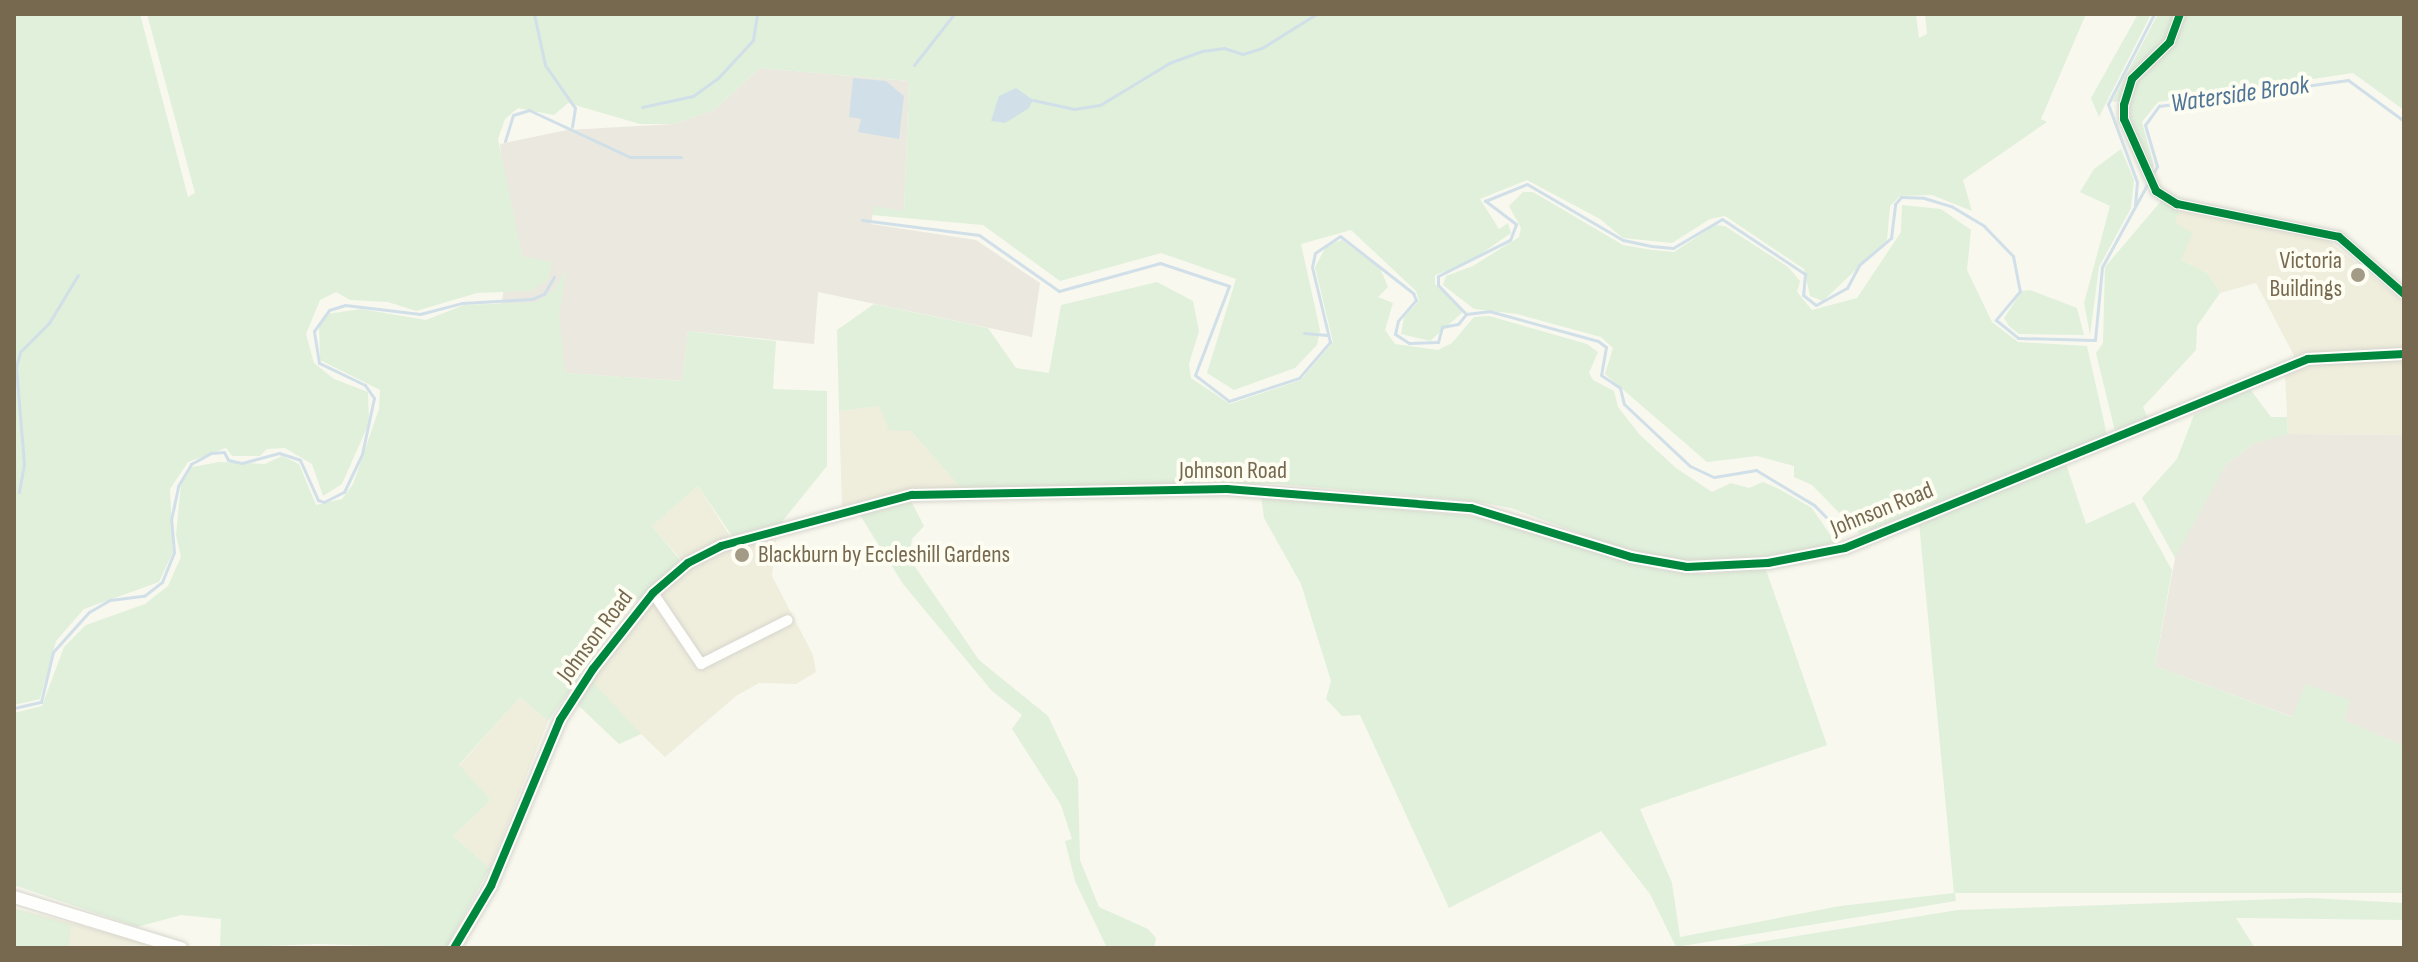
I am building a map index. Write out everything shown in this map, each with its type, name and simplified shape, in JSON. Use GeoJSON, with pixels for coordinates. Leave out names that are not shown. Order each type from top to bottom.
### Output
{"type":"FeatureCollection","features":[{"type":"Feature","properties":{"kind":"street"},"geometry":{"type":"LineString","coordinates":[[2180,14],[2170,42],[2132,79],[2124,105],[2124,119],[2156,191],[2177,204],[2339,237],[2404,294]]}},
{"type":"Feature","properties":{"kind":"street","name":"Johnson Road"},"geometry":{"type":"LineString","coordinates":[[454,948],[491,886],[560,720],[616,635],[653,593],[688,563],[721,546],[912,495],[1299,491],[1471,508],[1660,563],[1708,568],[1768,563],[1845,548],[2207,403],[2308,359],[2404,354]]}},
{"type":"Feature","properties":{"kind":"street"},"geometry":{"type":"LineString","coordinates":[[653,593],[701,664],[788,620]]}},
{"type":"Feature","properties":{"kind":"street"},"geometry":{"type":"LineString","coordinates":[[14,897],[181,948]]}},
{"type":"Feature","properties":{"kind":"shaded area"},"geometry":{"type":"Polygon","coordinates":[[[760,68],[909,81],[904,212],[874,207],[871,224],[976,240],[1040,283],[1032,337],[818,292],[814,344],[688,331],[682,381],[564,373],[500,312],[511,246],[500,144],[567,130],[674,124],[714,110],[760,68]]]}},
{"type":"Feature","properties":{"kind":"shaded area"},"geometry":{"type":"Polygon","coordinates":[[[853,78],[886,81],[904,96],[899,139],[858,132],[861,119],[849,117],[853,78]]]}},
{"type":"Feature","properties":{"kind":"shaded area"},"geometry":{"type":"Polygon","coordinates":[[[1016,88],[1033,100],[1029,108],[1005,123],[991,121],[999,96],[1016,88]]]}},
{"type":"Feature","properties":{"kind":"shaded area"},"geometry":{"type":"Polygon","coordinates":[[[2179,211],[2327,239],[2404,303],[2404,435],[2288,434],[2285,374],[2301,369],[2256,283],[2220,293],[2207,273],[2181,260],[2174,223],[2179,211]]]}},
{"type":"Feature","properties":{"kind":"shaded area"},"geometry":{"type":"Polygon","coordinates":[[[879,406],[911,431],[961,488],[909,490],[842,506],[839,411],[879,406]]]}},
{"type":"Feature","properties":{"kind":"shaded area"},"geometry":{"type":"Polygon","coordinates":[[[2284,434],[2404,435],[2404,746],[2343,720],[2306,684],[2293,717],[2155,666],[2175,558],[2200,504],[2226,464],[2255,443],[2284,434]]]}},
{"type":"Feature","properties":{"kind":"shaded area"},"geometry":{"type":"Polygon","coordinates":[[[698,486],[737,547],[776,539],[772,576],[813,655],[816,672],[796,684],[759,683],[736,696],[665,757],[641,734],[619,744],[576,703],[645,609],[688,568],[652,526],[698,486]]]}},
{"type":"Feature","properties":{"kind":"shaded area"},"geometry":{"type":"Polygon","coordinates":[[[520,697],[548,721],[490,868],[453,836],[491,800],[459,766],[520,697]]]}},
{"type":"Feature","properties":{"kind":"shaded area"},"geometry":{"type":"Polygon","coordinates":[[[14,908],[156,945],[14,948],[14,908]]]}},
{"type":"Feature","properties":{"kind":"green space"},"geometry":{"type":"Polygon","coordinates":[[[14,14],[140,14],[188,197],[195,193],[147,14],[1916,14],[1919,38],[1927,34],[1925,14],[2086,14],[2041,119],[2047,122],[1963,180],[1972,211],[1932,195],[1900,196],[1890,206],[1887,240],[1823,301],[1810,296],[1804,269],[1725,216],[1710,219],[1672,243],[1623,238],[1600,219],[1527,180],[1480,199],[1499,229],[1508,223],[1511,233],[1468,263],[1435,275],[1435,284],[1463,312],[1430,341],[1401,334],[1404,317],[1419,301],[1416,291],[1351,230],[1301,244],[1320,330],[1317,345],[1295,368],[1234,390],[1207,373],[1236,279],[1161,253],[1060,281],[983,225],[872,215],[874,206],[904,211],[909,81],[760,68],[714,110],[674,124],[640,124],[568,103],[554,115],[518,108],[505,119],[498,139],[522,256],[552,262],[548,280],[530,291],[477,293],[416,311],[388,302],[350,300],[336,292],[320,300],[306,334],[314,363],[334,379],[368,392],[369,423],[342,484],[323,496],[312,464],[285,448],[267,449],[260,456],[232,456],[226,448],[188,462],[170,489],[173,552],[159,582],[84,609],[56,641],[40,699],[14,705],[14,14]]]}},
{"type":"Feature","properties":{"kind":"green space"},"geometry":{"type":"Polygon","coordinates":[[[2138,14],[2151,14],[2099,117],[2091,98],[2138,14]]]}},
{"type":"Feature","properties":{"kind":"green space"},"geometry":{"type":"Polygon","coordinates":[[[2158,14],[2176,14],[2168,36],[2127,79],[2119,101],[2112,102],[2158,14]]]}},
{"type":"Feature","properties":{"kind":"green space"},"geometry":{"type":"Polygon","coordinates":[[[2184,14],[2404,14],[2404,110],[2353,73],[2158,102],[2142,122],[2154,166],[2150,171],[2129,119],[2130,105],[2137,81],[2172,43],[2184,14]]]}},
{"type":"Feature","properties":{"kind":"green space"},"geometry":{"type":"Polygon","coordinates":[[[2121,149],[2134,180],[2131,208],[2099,267],[2090,335],[2084,303],[2110,206],[2080,192],[2094,169],[2121,149]]]}},
{"type":"Feature","properties":{"kind":"green space"},"geometry":{"type":"Polygon","coordinates":[[[1523,192],[1533,192],[1623,245],[1652,250],[1674,252],[1715,225],[1725,226],[1788,267],[1800,281],[1797,292],[1812,310],[1857,298],[1901,232],[1902,205],[1941,209],[1971,230],[1967,270],[1992,322],[2018,342],[2087,346],[2107,435],[1860,534],[1812,485],[1794,477],[1794,466],[1757,456],[1707,462],[1605,374],[1613,348],[1601,337],[1517,314],[1474,309],[1443,285],[1446,276],[1473,266],[1519,237],[1521,228],[1509,206],[1523,192]]]}},
{"type":"Feature","properties":{"kind":"green space"},"geometry":{"type":"Polygon","coordinates":[[[2162,200],[2179,211],[2175,223],[2193,233],[2181,260],[2207,273],[2220,293],[2197,326],[2196,350],[2143,407],[2148,419],[2115,431],[2096,353],[2103,343],[2105,267],[2162,200]]]}},
{"type":"Feature","properties":{"kind":"green space"},"geometry":{"type":"Polygon","coordinates":[[[1342,240],[1380,268],[1388,287],[1378,297],[1393,303],[1385,330],[1395,344],[1438,350],[1452,343],[1474,317],[1489,316],[1587,344],[1598,352],[1589,373],[1593,380],[1614,391],[1618,407],[1640,435],[1676,468],[1712,492],[1731,483],[1749,488],[1763,482],[1777,488],[1812,508],[1835,542],[1799,553],[1698,563],[1633,553],[1511,508],[1473,501],[1279,484],[961,488],[911,431],[889,430],[879,406],[839,411],[837,330],[874,304],[988,328],[1016,368],[1049,373],[1061,305],[1157,282],[1193,301],[1199,331],[1189,364],[1191,378],[1230,404],[1301,380],[1333,342],[1315,267],[1327,245],[1342,240]]]}},
{"type":"Feature","properties":{"kind":"green space"},"geometry":{"type":"Polygon","coordinates":[[[566,269],[559,316],[565,373],[682,381],[688,331],[776,341],[773,389],[827,391],[827,466],[781,523],[732,536],[698,486],[652,526],[680,560],[626,611],[548,721],[520,697],[459,765],[491,800],[453,836],[490,868],[446,948],[318,944],[220,948],[221,919],[181,915],[137,927],[14,885],[14,713],[42,706],[64,647],[86,625],[145,604],[168,586],[181,557],[176,535],[181,484],[192,467],[219,462],[265,464],[282,456],[299,464],[316,505],[342,499],[353,484],[379,409],[380,390],[320,360],[319,324],[327,314],[361,309],[426,320],[464,305],[537,302],[555,289],[566,269]]]}},
{"type":"Feature","properties":{"kind":"green space"},"geometry":{"type":"Polygon","coordinates":[[[2030,290],[2077,308],[2084,335],[2019,334],[2009,326],[2004,318],[2022,291],[2030,290]]]}},
{"type":"Feature","properties":{"kind":"green space"},"geometry":{"type":"Polygon","coordinates":[[[2250,389],[2271,417],[2287,417],[2288,434],[2255,443],[2226,464],[2175,558],[2142,498],[2177,459],[2194,415],[2250,389]]]}},
{"type":"Feature","properties":{"kind":"green space"},"geometry":{"type":"Polygon","coordinates":[[[2066,464],[2086,524],[2134,502],[2172,570],[2155,666],[2292,717],[2306,684],[2350,700],[2344,720],[2404,746],[2404,893],[1955,893],[1956,901],[1676,947],[1650,894],[1601,831],[1449,908],[1360,715],[1342,716],[1326,699],[1331,681],[1301,584],[1264,518],[1261,496],[1499,519],[1661,570],[1707,574],[1765,567],[1827,745],[1640,809],[1672,883],[1680,937],[1840,906],[1954,893],[1919,522],[2066,464]]]}},
{"type":"Feature","properties":{"kind":"green space"},"geometry":{"type":"Polygon","coordinates":[[[910,499],[924,526],[912,539],[909,558],[979,660],[1048,716],[1078,779],[1080,860],[1099,907],[1148,929],[1156,938],[1154,948],[1107,948],[1075,881],[1065,841],[1072,839],[1061,805],[1012,729],[1022,715],[992,691],[903,584],[858,512],[910,499]]]}},
{"type":"Feature","properties":{"kind":"green space"},"geometry":{"type":"Polygon","coordinates":[[[592,681],[641,734],[619,744],[576,703],[592,681]]]}},
{"type":"Feature","properties":{"kind":"green space"},"geometry":{"type":"Polygon","coordinates":[[[2310,898],[2404,903],[2404,920],[2236,918],[2255,948],[1722,948],[1958,910],[2310,898]]]}},
{"type":"Feature","properties":{"kind":"green space"},"geometry":{"type":"Polygon","coordinates":[[[14,909],[71,925],[69,948],[14,948],[14,909]]]}},
{"type":"Feature","properties":{"kind":"waterway"},"geometry":{"type":"LineString","coordinates":[[534,14],[545,65],[575,108],[572,127]]}},
{"type":"Feature","properties":{"kind":"waterway"},"geometry":{"type":"LineString","coordinates":[[642,107],[693,96],[719,77],[753,40],[757,14]]}},
{"type":"Feature","properties":{"kind":"waterway"},"geometry":{"type":"LineString","coordinates":[[914,65],[954,14]]}},
{"type":"Feature","properties":{"kind":"waterway"},"geometry":{"type":"LineString","coordinates":[[1033,100],[1074,109],[1100,105],[1169,63],[1202,51],[1224,48],[1243,54],[1262,48],[1316,14]]}},
{"type":"Feature","properties":{"kind":"waterway"},"geometry":{"type":"LineString","coordinates":[[2135,205],[2137,182],[2108,104],[2154,14]]}},
{"type":"Feature","properties":{"kind":"waterway","name":"Waterside Brook"},"geometry":{"type":"LineString","coordinates":[[2153,174],[2157,166],[2145,125],[2159,106],[2348,80],[2404,121]]}},
{"type":"Feature","properties":{"kind":"waterway"},"geometry":{"type":"LineString","coordinates":[[505,141],[513,115],[529,110],[630,157],[681,157]]}},
{"type":"Feature","properties":{"kind":"waterway","name":"Waterside Brook"},"geometry":{"type":"LineString","coordinates":[[862,220],[979,235],[1059,291],[1160,263],[1229,286],[1195,375],[1229,401],[1299,378],[1330,342],[1312,267],[1315,253],[1340,236],[1413,293],[1416,300],[1398,321],[1395,334],[1409,343],[1438,342],[1442,327],[1458,324],[1466,314],[1438,285],[1438,276],[1510,240],[1516,224],[1485,201],[1527,184],[1623,240],[1651,246],[1673,248],[1722,219],[1805,274],[1803,295],[1816,305],[1847,288],[1859,265],[1891,238],[1895,204],[1901,197],[1924,198],[1951,206],[1984,226],[2013,256],[2020,291],[1996,320],[2018,338],[2095,340],[2102,267],[2149,181]]}},
{"type":"Feature","properties":{"kind":"waterway"},"geometry":{"type":"LineString","coordinates":[[19,492],[24,464],[16,367],[20,352],[49,323],[78,275]]}},
{"type":"Feature","properties":{"kind":"waterway"},"geometry":{"type":"LineString","coordinates":[[14,708],[41,702],[53,652],[89,612],[110,600],[144,596],[162,582],[174,552],[171,520],[178,486],[191,464],[211,453],[224,452],[228,460],[242,463],[279,453],[300,460],[318,500],[324,502],[344,492],[362,454],[374,398],[365,385],[319,363],[314,331],[329,310],[345,305],[420,314],[462,303],[532,299],[544,294],[554,277]]}},
{"type":"Feature","properties":{"kind":"waterway"},"geometry":{"type":"LineString","coordinates":[[1466,314],[1489,311],[1598,341],[1606,347],[1601,375],[1620,388],[1624,404],[1690,466],[1714,477],[1756,470],[1814,505],[1833,524]]}},
{"type":"Feature","properties":{"kind":"waterway"},"geometry":{"type":"LineString","coordinates":[[1304,333],[1327,335]]}},
{"type":"Feature","properties":{"kind":"cycle path"},"geometry":{"type":"LineString","coordinates":[[2180,14],[2170,42],[2132,79],[2124,105],[2124,119],[2156,191],[2177,204],[2339,237],[2404,294]]}},
{"type":"Feature","properties":{"kind":"cycle path"},"geometry":{"type":"LineString","coordinates":[[454,948],[491,886],[560,720],[593,669],[653,593],[688,563],[721,546],[912,495],[1227,489],[1471,508],[1631,557],[1687,567],[1768,563],[1845,548],[2308,359],[2404,354]]}},
{"type":"Feature","properties":{"kind":"place","name":"Victoria Buildings"},"geometry":{"type":"Point","coordinates":[2358,275]}},
{"type":"Feature","properties":{"kind":"place","name":"Blackburn by Eccleshill Gardens"},"geometry":{"type":"Point","coordinates":[742,555]}}]}
